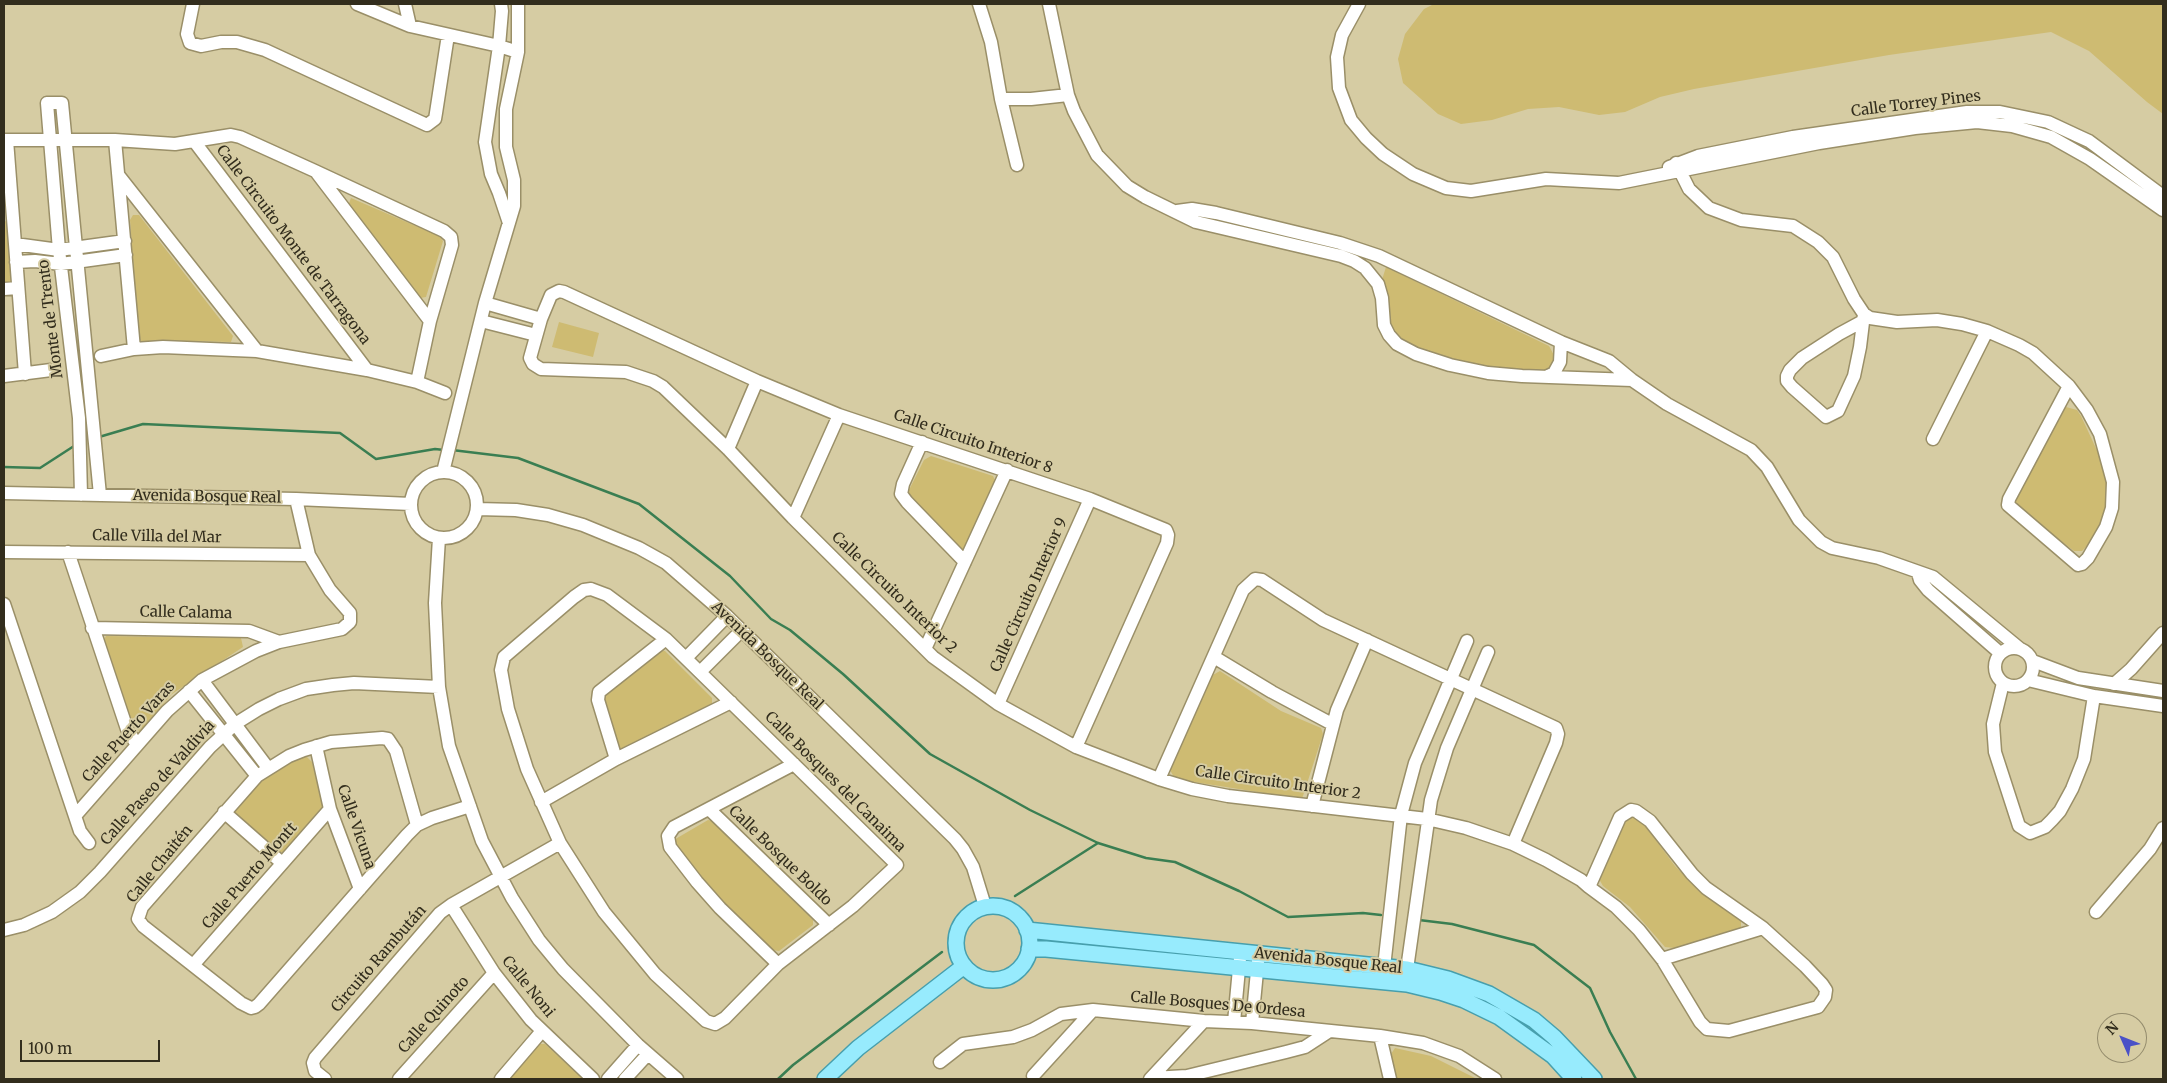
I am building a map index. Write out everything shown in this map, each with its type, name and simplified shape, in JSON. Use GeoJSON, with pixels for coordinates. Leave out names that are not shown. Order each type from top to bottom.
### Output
{"type":"FeatureCollection","features":[{"type":"Feature","properties":{"kind":"main road"},"geometry":{"type":"LineString","coordinates":[[986,906],[996,906],[1011,911],[1022,921],[1027,930],[1029,949],[1021,966],[1003,978],[982,978],[964,966],[958,957],[956,936],[960,925],[975,910],[986,906]]}},
{"type":"Feature","properties":{"kind":"main road","name":"Avenida Bosque Real"},"geometry":{"type":"LineString","coordinates":[[1027,930],[1407,984],[1440,992],[1464,1000],[1499,1016],[1553,1056],[1574,1079]]}},
{"type":"Feature","properties":{"kind":"main road","name":"Avenida Bosque Real"},"geometry":{"type":"LineString","coordinates":[[1029,949],[1240,960]]}},
{"type":"Feature","properties":{"kind":"main road","name":"Avenida Bosque Real"},"geometry":{"type":"LineString","coordinates":[[1258,962],[1407,969],[1448,978],[1471,986],[1522,1013],[1554,1037],[1594,1079]]}},
{"type":"Feature","properties":{"kind":"main road"},"geometry":{"type":"LineString","coordinates":[[825,1079],[858,1048],[964,966]]}},
{"type":"Feature","properties":{"kind":"street"},"geometry":{"type":"LineString","coordinates":[[194,4],[187,34],[190,43],[201,46],[221,42],[237,42],[265,50],[427,125],[435,120],[448,35]]}},
{"type":"Feature","properties":{"kind":"street"},"geometry":{"type":"LineString","coordinates":[[357,4],[410,26],[500,46],[518,52]]}},
{"type":"Feature","properties":{"kind":"street"},"geometry":{"type":"LineString","coordinates":[[404,4],[410,26]]}},
{"type":"Feature","properties":{"kind":"street"},"geometry":{"type":"LineString","coordinates":[[500,4],[502,11],[500,46],[485,142],[490,174],[499,193],[509,223]]}},
{"type":"Feature","properties":{"kind":"street"},"geometry":{"type":"LineString","coordinates":[[443,472],[485,303],[514,206],[515,193],[506,147],[506,109],[518,52],[518,4]]}},
{"type":"Feature","properties":{"kind":"street"},"geometry":{"type":"LineString","coordinates":[[980,4],[1017,165]]}},
{"type":"Feature","properties":{"kind":"street"},"geometry":{"type":"LineString","coordinates":[[1050,4],[1068,95],[1085,135],[1097,155],[1127,186],[1196,222],[1341,256],[1354,261],[1365,268],[1378,284],[1382,298],[1384,324],[1389,335],[1396,344],[1410,352],[1437,362],[1488,373],[1632,380]]}},
{"type":"Feature","properties":{"kind":"street","name":"Calle Torrey Pines"},"geometry":{"type":"LineString","coordinates":[[1358,4],[1342,35],[1336,71],[1342,100],[1351,120],[1383,154],[1413,174],[1446,188],[1471,191],[1546,179],[1619,183],[1793,137],[1959,113],[2000,112],[2041,120],[2089,141],[2163,196]]}},
{"type":"Feature","properties":{"kind":"street"},"geometry":{"type":"LineString","coordinates":[[1001,99],[1031,100],[1068,95]]}},
{"type":"Feature","properties":{"kind":"street","name":"Monte de Trento"},"geometry":{"type":"LineString","coordinates":[[80,495],[78,418],[59,250],[46,103],[62,102],[100,495]]}},
{"type":"Feature","properties":{"kind":"street","name":"Calle Torrey Pines"},"geometry":{"type":"LineString","coordinates":[[1677,167],[1915,128],[1984,122],[2035,131],[2071,147],[2163,210]]}},
{"type":"Feature","properties":{"kind":"street","name":"Calle Circuito Monte de Tarragona"},"geometry":{"type":"LineString","coordinates":[[6,140],[115,140],[176,144],[231,135],[240,137],[448,233],[452,245],[430,321],[417,382]]}},
{"type":"Feature","properties":{"kind":"street"},"geometry":{"type":"LineString","coordinates":[[6,140],[9,218],[15,244],[25,374]]}},
{"type":"Feature","properties":{"kind":"street"},"geometry":{"type":"LineString","coordinates":[[115,140],[134,349]]}},
{"type":"Feature","properties":{"kind":"street","name":"Calle Circuito Monte de Tarragona"},"geometry":{"type":"LineString","coordinates":[[194,141],[367,370]]}},
{"type":"Feature","properties":{"kind":"street"},"geometry":{"type":"LineString","coordinates":[[1677,167],[1683,182],[1696,197],[1719,214],[1741,220],[1785,224],[1810,236],[1833,257],[1864,318],[1854,376],[1838,411],[1826,417],[1792,387],[1787,381],[1787,376],[1790,370],[1802,358],[1864,318],[1886,322],[1937,320],[1987,331],[2033,353],[2069,386],[2087,410],[2100,434],[2113,482],[2112,508],[2106,527],[2088,558],[2082,564],[2076,563],[2008,504],[2069,386]]}},
{"type":"Feature","properties":{"kind":"street","name":"Calle Circuito Monte de Tarragona"},"geometry":{"type":"LineString","coordinates":[[315,171],[430,321]]}},
{"type":"Feature","properties":{"kind":"street"},"geometry":{"type":"LineString","coordinates":[[119,176],[257,351]]}},
{"type":"Feature","properties":{"kind":"street"},"geometry":{"type":"LineString","coordinates":[[1177,211],[1192,209],[1216,213],[1340,243],[1379,256],[1560,342],[1609,361],[1632,380],[1667,404],[1751,450],[1767,467],[1799,520],[1822,542],[1832,548],[1879,558],[1933,577],[2019,648]]}},
{"type":"Feature","properties":{"kind":"street"},"geometry":{"type":"LineString","coordinates":[[15,244],[59,250],[125,241]]}},
{"type":"Feature","properties":{"kind":"street"},"geometry":{"type":"LineString","coordinates":[[16,262],[36,261],[61,264],[126,255]]}},
{"type":"Feature","properties":{"kind":"street"},"geometry":{"type":"LineString","coordinates":[[4,289],[18,288]]}},
{"type":"Feature","properties":{"kind":"street","name":"Calle Circuito Interior 2"},"geometry":{"type":"LineString","coordinates":[[554,292],[548,299],[530,358],[536,367],[541,369],[613,370],[653,380],[678,399],[793,518],[943,664],[998,704],[1076,747],[1159,779],[1192,789],[1228,796],[1427,819],[1466,828],[1513,844],[1546,860],[1589,887],[1616,907],[1662,959],[1700,1022],[1707,1029],[1720,1032],[1738,1029],[1818,1007],[1825,997],[1826,990],[1822,984],[1763,928]]}},
{"type":"Feature","properties":{"kind":"street","name":"Calle Circuito Interior 8"},"geometry":{"type":"LineString","coordinates":[[554,292],[564,292],[757,381],[839,415],[1090,499],[1166,530],[1168,539],[1076,747]]}},
{"type":"Feature","properties":{"kind":"street"},"geometry":{"type":"LineString","coordinates":[[485,303],[541,319]]}},
{"type":"Feature","properties":{"kind":"street"},"geometry":{"type":"LineString","coordinates":[[481,321],[536,335]]}},
{"type":"Feature","properties":{"kind":"street"},"geometry":{"type":"LineString","coordinates":[[1933,439],[1987,331]]}},
{"type":"Feature","properties":{"kind":"street"},"geometry":{"type":"LineString","coordinates":[[1548,376],[1556,369],[1560,362],[1560,342]]}},
{"type":"Feature","properties":{"kind":"street","name":"Calle Circuito Monte de Tarragona"},"geometry":{"type":"LineString","coordinates":[[101,356],[134,349],[163,348],[257,351],[367,370],[417,382],[445,393]]}},
{"type":"Feature","properties":{"kind":"street"},"geometry":{"type":"LineString","coordinates":[[4,376],[51,370]]}},
{"type":"Feature","properties":{"kind":"street"},"geometry":{"type":"LineString","coordinates":[[728,449],[757,381]]}},
{"type":"Feature","properties":{"kind":"street"},"geometry":{"type":"LineString","coordinates":[[793,518],[839,415]]}},
{"type":"Feature","properties":{"kind":"street"},"geometry":{"type":"LineString","coordinates":[[922,442],[903,484],[902,494],[907,502],[965,562]]}},
{"type":"Feature","properties":{"kind":"street"},"geometry":{"type":"LineString","coordinates":[[80,449],[95,446]]}},
{"type":"Feature","properties":{"kind":"street"},"geometry":{"type":"LineString","coordinates":[[925,648],[1007,470]]}},
{"type":"Feature","properties":{"kind":"street"},"geometry":{"type":"LineString","coordinates":[[443,472],[454,474],[464,479],[472,487],[476,498],[477,509],[474,519],[468,528],[450,538],[440,538],[424,532],[418,526],[411,512],[413,494],[424,478],[443,472]]}},
{"type":"Feature","properties":{"kind":"street","name":"Avenida Bosque Real"},"geometry":{"type":"LineString","coordinates":[[4,493],[296,499],[411,504]]}},
{"type":"Feature","properties":{"kind":"street","name":"Calle Puerto Varas"},"geometry":{"type":"LineString","coordinates":[[75,816],[167,711],[202,680],[237,659],[279,642],[342,629],[350,622],[350,612],[330,590],[309,555],[296,499]]}},
{"type":"Feature","properties":{"kind":"street","name":"Calle Circuito Interior 9"},"geometry":{"type":"LineString","coordinates":[[998,704],[1090,499]]}},
{"type":"Feature","properties":{"kind":"street","name":"Avenida Bosque Real"},"geometry":{"type":"LineString","coordinates":[[477,509],[516,510],[548,515],[612,535],[666,563],[742,630],[963,849],[974,867],[986,906]]}},
{"type":"Feature","properties":{"kind":"street"},"geometry":{"type":"LineString","coordinates":[[440,538],[435,603],[439,687],[449,746],[482,841],[500,877],[539,940],[563,969],[643,1049],[677,1079]]}},
{"type":"Feature","properties":{"kind":"street","name":"Calle Villa del Mar"},"geometry":{"type":"LineString","coordinates":[[4,552],[309,555]]}},
{"type":"Feature","properties":{"kind":"street"},"geometry":{"type":"LineString","coordinates":[[68,552],[127,729],[137,745]]}},
{"type":"Feature","properties":{"kind":"street"},"geometry":{"type":"LineString","coordinates":[[1918,573],[1920,580],[1928,590],[2000,653]]}},
{"type":"Feature","properties":{"kind":"street"},"geometry":{"type":"LineString","coordinates":[[1159,779],[1243,590],[1255,579],[1262,580],[1324,620],[1450,680],[1472,688],[1553,726],[1558,731],[1556,743],[1513,844]]}},
{"type":"Feature","properties":{"kind":"street","name":"Calle Bosques del Canaima"},"geometry":{"type":"LineString","coordinates":[[591,589],[607,595],[666,639],[686,658],[897,866],[853,906],[778,964],[720,1022],[715,1024],[706,1021],[655,974],[624,938],[604,912],[560,843],[527,770],[508,709],[501,670],[504,657],[574,597],[584,590],[591,589]]}},
{"type":"Feature","properties":{"kind":"street"},"geometry":{"type":"LineString","coordinates":[[4,604],[80,831],[89,843]]}},
{"type":"Feature","properties":{"kind":"street"},"geometry":{"type":"LineString","coordinates":[[686,658],[727,616]]}},
{"type":"Feature","properties":{"kind":"street","name":"Calle Calama"},"geometry":{"type":"LineString","coordinates":[[92,628],[241,630],[279,642]]}},
{"type":"Feature","properties":{"kind":"street"},"geometry":{"type":"LineString","coordinates":[[700,672],[742,630]]}},
{"type":"Feature","properties":{"kind":"street"},"geometry":{"type":"LineString","coordinates":[[2114,684],[2131,669],[2163,633]]}},
{"type":"Feature","properties":{"kind":"street"},"geometry":{"type":"LineString","coordinates":[[616,759],[598,700],[599,692],[666,639]]}},
{"type":"Feature","properties":{"kind":"street"},"geometry":{"type":"LineString","coordinates":[[1312,806],[1332,724],[1367,640]]}},
{"type":"Feature","properties":{"kind":"street"},"geometry":{"type":"LineString","coordinates":[[1384,967],[1401,815],[1416,763],[1467,641]]}},
{"type":"Feature","properties":{"kind":"street"},"geometry":{"type":"LineString","coordinates":[[2012,647],[2019,648],[2025,650],[2033,661],[2034,668],[2028,680],[2016,686],[2004,683],[1999,678],[1995,665],[2000,653],[2012,647]]}},
{"type":"Feature","properties":{"kind":"street"},"geometry":{"type":"LineString","coordinates":[[1407,969],[1427,819],[1438,772],[1488,652]]}},
{"type":"Feature","properties":{"kind":"street"},"geometry":{"type":"LineString","coordinates":[[1214,657],[1272,692],[1332,724]]}},
{"type":"Feature","properties":{"kind":"street"},"geometry":{"type":"LineString","coordinates":[[2033,661],[2072,677],[2163,692]]}},
{"type":"Feature","properties":{"kind":"street"},"geometry":{"type":"LineString","coordinates":[[202,680],[268,768]]}},
{"type":"Feature","properties":{"kind":"street"},"geometry":{"type":"LineString","coordinates":[[2028,680],[2094,696],[2163,706]]}},
{"type":"Feature","properties":{"kind":"street","name":"Calle Paseo de Valdivia"},"geometry":{"type":"LineString","coordinates":[[4,930],[24,925],[52,912],[80,892],[224,734],[236,724],[279,699],[306,689],[354,683],[439,687]]}},
{"type":"Feature","properties":{"kind":"street"},"geometry":{"type":"LineString","coordinates":[[2004,683],[1994,711],[1995,752],[2019,826],[2030,833],[2045,827],[2052,820],[2060,811],[2072,789],[2084,759],[2094,696]]}},
{"type":"Feature","properties":{"kind":"street"},"geometry":{"type":"LineString","coordinates":[[189,691],[257,776]]}},
{"type":"Feature","properties":{"kind":"street"},"geometry":{"type":"LineString","coordinates":[[541,802],[616,759],[731,702]]}},
{"type":"Feature","properties":{"kind":"street","name":"Calle Chaitén"},"geometry":{"type":"LineString","coordinates":[[417,825],[396,750],[392,742],[382,738],[331,742],[316,746],[288,756],[257,776],[139,912],[138,919],[143,926],[194,964],[241,1003],[250,1008],[255,1007],[417,825],[432,818],[470,806]]}},
{"type":"Feature","properties":{"kind":"street","name":"Calle Vicuna"},"geometry":{"type":"LineString","coordinates":[[316,746],[330,809],[360,889]]}},
{"type":"Feature","properties":{"kind":"street","name":"Calle Bosque Boldo"},"geometry":{"type":"LineString","coordinates":[[778,964],[714,901],[670,847],[668,836],[674,827],[710,810],[794,764]]}},
{"type":"Feature","properties":{"kind":"street","name":"Calle Puerto Montt"},"geometry":{"type":"LineString","coordinates":[[194,964],[330,809]]}},
{"type":"Feature","properties":{"kind":"street","name":"Calle Bosque Boldo"},"geometry":{"type":"LineString","coordinates":[[710,810],[829,925]]}},
{"type":"Feature","properties":{"kind":"street"},"geometry":{"type":"LineString","coordinates":[[1589,887],[1620,818],[1631,810],[1636,811],[1650,821],[1692,874],[1763,928]]}},
{"type":"Feature","properties":{"kind":"street"},"geometry":{"type":"LineString","coordinates":[[224,812],[282,863]]}},
{"type":"Feature","properties":{"kind":"street"},"geometry":{"type":"LineString","coordinates":[[2096,912],[2150,849],[2163,828]]}},
{"type":"Feature","properties":{"kind":"street","name":"Circuito Rambután"},"geometry":{"type":"LineString","coordinates":[[325,1079],[315,1071],[313,1063],[315,1058],[440,913],[560,843]]}},
{"type":"Feature","properties":{"kind":"street","name":"Calle Noni"},"geometry":{"type":"LineString","coordinates":[[451,905],[494,972],[542,1031],[593,1079]]}},
{"type":"Feature","properties":{"kind":"street"},"geometry":{"type":"LineString","coordinates":[[1662,959],[1763,928]]}},
{"type":"Feature","properties":{"kind":"street"},"geometry":{"type":"LineString","coordinates":[[1234,1022],[1240,960]]}},
{"type":"Feature","properties":{"kind":"street"},"geometry":{"type":"LineString","coordinates":[[1252,1023],[1258,962]]}},
{"type":"Feature","properties":{"kind":"street","name":"Calle Quinoto"},"geometry":{"type":"LineString","coordinates":[[399,1079],[494,972]]}},
{"type":"Feature","properties":{"kind":"street"},"geometry":{"type":"LineString","coordinates":[[1033,1076],[1093,1010]]}},
{"type":"Feature","properties":{"kind":"street","name":"Calle Bosques De Ordesa"},"geometry":{"type":"LineString","coordinates":[[940,1062],[963,1044],[1013,1037],[1032,1030],[1061,1014],[1093,1010],[1380,1036],[1440,1048],[1459,1056],[1496,1079]]}},
{"type":"Feature","properties":{"kind":"street"},"geometry":{"type":"LineString","coordinates":[[1151,1078],[1204,1021]]}},
{"type":"Feature","properties":{"kind":"street"},"geometry":{"type":"LineString","coordinates":[[501,1079],[542,1031]]}},
{"type":"Feature","properties":{"kind":"street"},"geometry":{"type":"LineString","coordinates":[[1151,1078],[1187,1076],[1286,1052],[1305,1046],[1328,1032]]}},
{"type":"Feature","properties":{"kind":"street"},"geometry":{"type":"LineString","coordinates":[[1380,1036],[1390,1079]]}},
{"type":"Feature","properties":{"kind":"street"},"geometry":{"type":"LineString","coordinates":[[608,1079],[643,1049]]}},
{"type":"Feature","properties":{"kind":"street"},"geometry":{"type":"LineString","coordinates":[[625,1079],[643,1049]]}},
{"type":"Feature","properties":{"kind":"shaded area"},"geometry":{"type":"Polygon","coordinates":[[[1434,4],[2163,4],[2163,114],[2089,51],[2051,32],[1889,55],[1694,89],[1660,97],[1625,112],[1599,115],[1559,107],[1528,109],[1492,120],[1461,124],[1438,114],[1403,83],[1398,59],[1405,34],[1424,9],[1434,4]]]}},
{"type":"Feature","properties":{"kind":"shaded area"},"geometry":{"type":"Polygon","coordinates":[[[351,198],[439,236],[443,241],[426,297],[420,298],[348,206],[351,198]]]}},
{"type":"Feature","properties":{"kind":"shaded area"},"geometry":{"type":"Polygon","coordinates":[[[133,215],[139,215],[233,336],[231,342],[185,341],[143,343],[139,339],[130,220],[133,215]]]}},
{"type":"Feature","properties":{"kind":"shaded area"},"geometry":{"type":"Polygon","coordinates":[[[4,221],[10,222],[14,285],[4,285],[4,221]]]}},
{"type":"Feature","properties":{"kind":"shaded area"},"geometry":{"type":"Polygon","coordinates":[[[1386,267],[1549,346],[1555,357],[1550,370],[1541,374],[1438,360],[1391,334],[1381,283],[1386,267]]]}},
{"type":"Feature","properties":{"kind":"shaded area"},"geometry":{"type":"Polygon","coordinates":[[[559,322],[599,333],[593,357],[552,347],[559,322]]]}},
{"type":"Feature","properties":{"kind":"shaded area"},"geometry":{"type":"Polygon","coordinates":[[[2066,407],[2077,410],[2081,416],[2100,457],[2106,481],[2107,503],[2103,520],[2082,551],[2074,551],[2016,506],[2016,497],[2060,413],[2066,407]]]}},
{"type":"Feature","properties":{"kind":"shaded area"},"geometry":{"type":"Polygon","coordinates":[[[931,456],[993,476],[996,482],[965,549],[960,549],[909,498],[908,492],[924,460],[931,456]]]}},
{"type":"Feature","properties":{"kind":"shaded area"},"geometry":{"type":"Polygon","coordinates":[[[106,636],[241,638],[243,647],[172,694],[140,731],[130,727],[101,644],[106,636]]]}},
{"type":"Feature","properties":{"kind":"shaded area"},"geometry":{"type":"Polygon","coordinates":[[[660,650],[665,651],[712,698],[712,705],[622,753],[616,751],[603,697],[660,650]]]}},
{"type":"Feature","properties":{"kind":"shaded area"},"geometry":{"type":"Polygon","coordinates":[[[1220,671],[1281,711],[1321,728],[1323,734],[1302,799],[1175,779],[1170,770],[1211,676],[1220,671]]]}},
{"type":"Feature","properties":{"kind":"shaded area"},"geometry":{"type":"Polygon","coordinates":[[[305,755],[312,762],[323,806],[283,852],[276,852],[236,817],[234,809],[251,788],[285,763],[305,755]]]}},
{"type":"Feature","properties":{"kind":"shaded area"},"geometry":{"type":"Polygon","coordinates":[[[1638,816],[1675,866],[1701,892],[1741,919],[1741,929],[1674,948],[1665,947],[1630,907],[1603,886],[1599,879],[1627,819],[1638,816]]]}},
{"type":"Feature","properties":{"kind":"shaded area"},"geometry":{"type":"Polygon","coordinates":[[[708,820],[712,821],[813,920],[813,925],[779,951],[772,950],[729,914],[672,841],[708,820]]]}},
{"type":"Feature","properties":{"kind":"shaded area"},"geometry":{"type":"Polygon","coordinates":[[[538,1044],[545,1044],[583,1079],[507,1079],[538,1044]]]}},
{"type":"Feature","properties":{"kind":"shaded area"},"geometry":{"type":"Polygon","coordinates":[[[1395,1048],[1431,1056],[1477,1079],[1395,1079],[1389,1057],[1395,1048]]]}},
{"type":"Feature","properties":{"kind":"waterway"},"geometry":{"type":"LineString","coordinates":[[99,437],[143,424],[340,433],[376,459],[435,449],[444,450]]}},
{"type":"Feature","properties":{"kind":"waterway"},"geometry":{"type":"LineString","coordinates":[[4,467],[40,468],[74,446]]}},
{"type":"Feature","properties":{"kind":"waterway"},"geometry":{"type":"LineString","coordinates":[[452,450],[518,458],[639,504],[730,576],[771,619],[790,630],[843,674],[930,754],[1030,810],[1098,843],[1146,858],[1175,862],[1239,891],[1288,917],[1363,913],[1381,915]]}},
{"type":"Feature","properties":{"kind":"waterway"},"geometry":{"type":"LineString","coordinates":[[1015,896],[1098,843]]}},
{"type":"Feature","properties":{"kind":"waterway"},"geometry":{"type":"LineString","coordinates":[[1419,920],[1452,924],[1534,945],[1590,988],[1610,1032],[1636,1079]]}},
{"type":"Feature","properties":{"kind":"waterway"},"geometry":{"type":"LineString","coordinates":[[778,1079],[793,1065],[942,952]]}}]}
